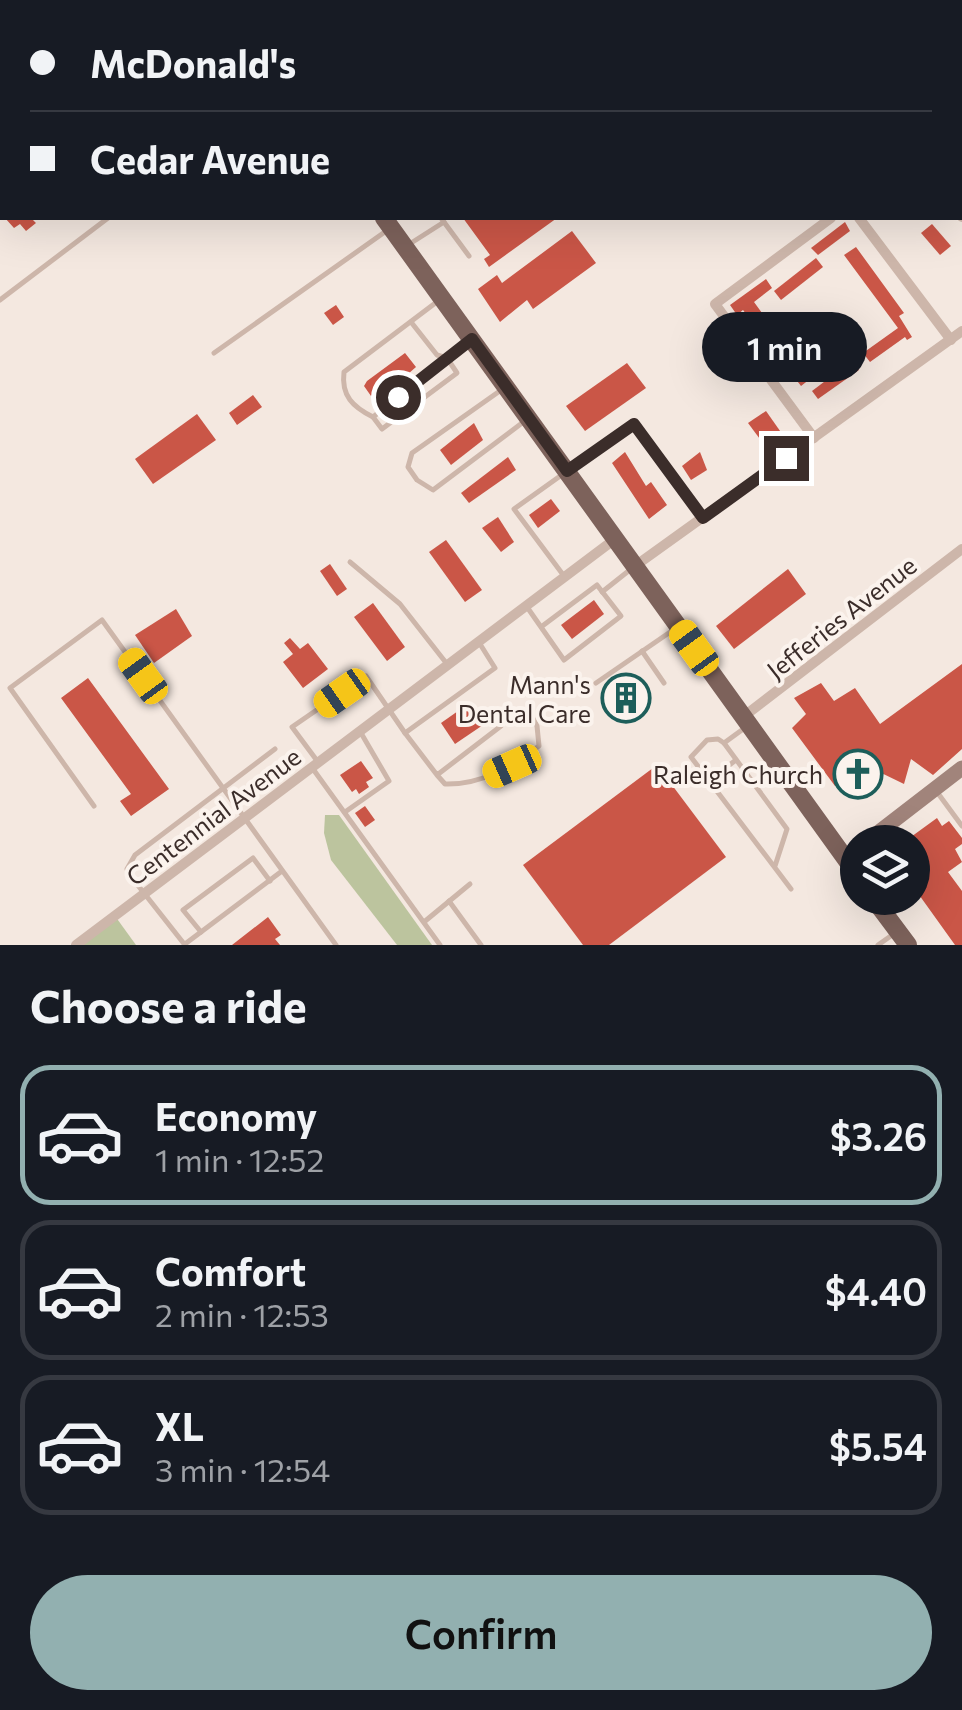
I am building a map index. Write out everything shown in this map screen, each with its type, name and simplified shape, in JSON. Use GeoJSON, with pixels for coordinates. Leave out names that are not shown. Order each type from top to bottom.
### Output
{"type":"FeatureCollection","features":[{"type":"Feature","properties":{"kind":"main road"},"geometry":{"type":"LineString","coordinates":[[388,222],[746,721],[840,840]]}},
{"type":"Feature","properties":{"kind":"main road"},"geometry":{"type":"LineString","coordinates":[[886,915],[903,938]]}},
{"type":"Feature","properties":{"kind":"street"},"geometry":{"type":"LineString","coordinates":[[814,438],[715,304],[828,220]]}},
{"type":"Feature","properties":{"kind":"street"},"geometry":{"type":"LineString","coordinates":[[861,220],[951,340]]}},
{"type":"Feature","properties":{"kind":"street"},"geometry":{"type":"LineString","coordinates":[[635,566],[962,331]]}},
{"type":"Feature","properties":{"kind":"street","name":"Centennial Avenue"},"geometry":{"type":"LineString","coordinates":[[76,945],[615,538]]}},
{"type":"Feature","properties":{"kind":"street","name":"Jefferies Avenue"},"geometry":{"type":"LineString","coordinates":[[746,721],[962,549]]}},
{"type":"Feature","properties":{"kind":"street"},"geometry":{"type":"LineString","coordinates":[[888,825],[962,768]]}},
{"type":"Feature","properties":{"kind":"lane"},"geometry":{"type":"LineString","coordinates":[[0,300],[105,220]]}},
{"type":"Feature","properties":{"kind":"lane"},"geometry":{"type":"LineString","coordinates":[[406,247],[443,220],[469,256]]}},
{"type":"Feature","properties":{"kind":"lane"},"geometry":{"type":"LineString","coordinates":[[214,353],[388,222]]}},
{"type":"Feature","properties":{"kind":"lane"},"geometry":{"type":"LineString","coordinates":[[411,322],[457,373],[382,429],[373,416],[346,397],[342,385],[344,372],[442,298]]}},
{"type":"Feature","properties":{"kind":"lane"},"geometry":{"type":"LineString","coordinates":[[373,416],[472,339]]}},
{"type":"Feature","properties":{"kind":"lane"},"geometry":{"type":"LineString","coordinates":[[506,386],[412,454],[408,467],[417,480],[433,490],[529,418]]}},
{"type":"Feature","properties":{"kind":"lane"},"geometry":{"type":"LineString","coordinates":[[564,576],[514,509],[634,424],[703,518]]}},
{"type":"Feature","properties":{"kind":"lane"},"geometry":{"type":"LineString","coordinates":[[350,562],[400,604],[447,664]]}},
{"type":"Feature","properties":{"kind":"lane"},"geometry":{"type":"LineString","coordinates":[[602,592],[635,566]]}},
{"type":"Feature","properties":{"kind":"lane"},"geometry":{"type":"LineString","coordinates":[[525,605],[564,660],[620,616],[597,585],[541,627]]}},
{"type":"Feature","properties":{"kind":"lane"},"geometry":{"type":"LineString","coordinates":[[94,806],[10,688],[102,620],[336,945]]}},
{"type":"Feature","properties":{"kind":"lane"},"geometry":{"type":"LineString","coordinates":[[596,683],[678,626]]}},
{"type":"Feature","properties":{"kind":"lane"},"geometry":{"type":"LineString","coordinates":[[405,733],[495,668],[478,641]]}},
{"type":"Feature","properties":{"kind":"lane"},"geometry":{"type":"LineString","coordinates":[[642,652],[664,683]]}},
{"type":"Feature","properties":{"kind":"lane"},"geometry":{"type":"LineString","coordinates":[[437,775],[502,726],[509,711],[531,714],[539,746],[512,766],[470,784],[445,784],[437,775],[405,733],[366,676],[292,728],[344,812],[440,945]]}},
{"type":"Feature","properties":{"kind":"lane"},"geometry":{"type":"LineString","coordinates":[[724,744],[746,721]]}},
{"type":"Feature","properties":{"kind":"lane"},"geometry":{"type":"LineString","coordinates":[[344,812],[389,781],[360,730]]}},
{"type":"Feature","properties":{"kind":"lane"},"geometry":{"type":"LineString","coordinates":[[775,866],[787,829],[724,744],[718,739],[707,740],[691,757],[791,889]]}},
{"type":"Feature","properties":{"kind":"lane"},"geometry":{"type":"LineString","coordinates":[[275,749],[135,854],[127,869],[185,944],[283,870]]}},
{"type":"Feature","properties":{"kind":"lane"},"geometry":{"type":"LineString","coordinates":[[708,780],[736,760]]}},
{"type":"Feature","properties":{"kind":"lane"},"geometry":{"type":"LineString","coordinates":[[935,789],[962,826]]}},
{"type":"Feature","properties":{"kind":"lane"},"geometry":{"type":"LineString","coordinates":[[955,817],[962,812]]}},
{"type":"Feature","properties":{"kind":"lane"},"geometry":{"type":"LineString","coordinates":[[201,932],[183,910],[252,858],[270,881]]}},
{"type":"Feature","properties":{"kind":"lane"},"geometry":{"type":"LineString","coordinates":[[424,922],[470,884]]}},
{"type":"Feature","properties":{"kind":"lane"},"geometry":{"type":"LineString","coordinates":[[449,902],[481,945]]}},
{"type":"Feature","properties":{"kind":"lane"},"geometry":{"type":"LineString","coordinates":[[878,945],[903,938]]}},
{"type":"Feature","properties":{"kind":"green space"},"geometry":{"type":"Polygon","coordinates":[[[325,815],[339,815],[432,945],[397,945],[331,860],[324,833],[325,815]]]}},
{"type":"Feature","properties":{"kind":"green space"},"geometry":{"type":"Polygon","coordinates":[[[115,916],[136,945],[76,945],[115,916]]]}},
{"type":"Feature","properties":{"kind":"building"},"geometry":{"type":"Polygon","coordinates":[[[7,220],[36,223],[26,231],[20,224],[14,228],[7,220]]]}},
{"type":"Feature","properties":{"kind":"building"},"geometry":{"type":"Polygon","coordinates":[[[464,220],[554,220],[489,267],[484,259],[490,255],[464,220]]]}},
{"type":"Feature","properties":{"kind":"building"},"geometry":{"type":"Polygon","coordinates":[[[845,222],[850,231],[818,255],[811,248],[845,222]]]}},
{"type":"Feature","properties":{"kind":"building"},"geometry":{"type":"Polygon","coordinates":[[[932,224],[951,246],[940,255],[921,233],[932,224]]]}},
{"type":"Feature","properties":{"kind":"building"},"geometry":{"type":"Polygon","coordinates":[[[572,231],[596,263],[533,309],[527,300],[500,322],[478,289],[497,275],[502,283],[572,231]]]}},
{"type":"Feature","properties":{"kind":"building"},"geometry":{"type":"Polygon","coordinates":[[[856,247],[904,313],[899,316],[912,337],[905,337],[870,362],[863,353],[898,328],[844,255],[856,247]]]}},
{"type":"Feature","properties":{"kind":"building"},"geometry":{"type":"Polygon","coordinates":[[[816,258],[823,267],[781,300],[774,291],[816,258]]]}},
{"type":"Feature","properties":{"kind":"building"},"geometry":{"type":"Polygon","coordinates":[[[766,279],[772,288],[754,302],[810,379],[801,386],[743,310],[737,315],[730,305],[766,279]]]}},
{"type":"Feature","properties":{"kind":"building"},"geometry":{"type":"Polygon","coordinates":[[[336,305],[344,317],[333,325],[324,313],[336,305]]]}},
{"type":"Feature","properties":{"kind":"building"},"geometry":{"type":"Polygon","coordinates":[[[405,353],[416,367],[408,374],[410,377],[381,399],[376,392],[371,396],[364,386],[367,381],[405,353]]]}},
{"type":"Feature","properties":{"kind":"building"},"geometry":{"type":"Polygon","coordinates":[[[853,360],[859,370],[818,399],[812,391],[853,360]]]}},
{"type":"Feature","properties":{"kind":"building"},"geometry":{"type":"Polygon","coordinates":[[[627,363],[646,388],[585,431],[566,406],[627,363]]]}},
{"type":"Feature","properties":{"kind":"building"},"geometry":{"type":"Polygon","coordinates":[[[253,395],[262,407],[237,425],[229,413],[253,395]]]}},
{"type":"Feature","properties":{"kind":"building"},"geometry":{"type":"Polygon","coordinates":[[[766,411],[785,438],[768,450],[748,423],[766,411]]]}},
{"type":"Feature","properties":{"kind":"building"},"geometry":{"type":"Polygon","coordinates":[[[197,414],[216,440],[153,484],[135,459],[197,414]]]}},
{"type":"Feature","properties":{"kind":"building"},"geometry":{"type":"Polygon","coordinates":[[[474,423],[483,440],[451,465],[440,450],[474,423]]]}},
{"type":"Feature","properties":{"kind":"building"},"geometry":{"type":"Polygon","coordinates":[[[625,452],[646,486],[651,482],[667,505],[649,519],[612,463],[625,452]]]}},
{"type":"Feature","properties":{"kind":"building"},"geometry":{"type":"Polygon","coordinates":[[[700,452],[707,470],[691,480],[682,466],[700,452]]]}},
{"type":"Feature","properties":{"kind":"building"},"geometry":{"type":"Polygon","coordinates":[[[508,457],[516,470],[469,503],[461,493],[508,457]]]}},
{"type":"Feature","properties":{"kind":"building"},"geometry":{"type":"Polygon","coordinates":[[[551,499],[560,511],[538,528],[529,515],[551,499]]]}},
{"type":"Feature","properties":{"kind":"building"},"geometry":{"type":"Polygon","coordinates":[[[498,517],[514,542],[501,552],[482,528],[498,517]]]}},
{"type":"Feature","properties":{"kind":"building"},"geometry":{"type":"Polygon","coordinates":[[[446,540],[482,590],[465,602],[429,552],[446,540]]]}},
{"type":"Feature","properties":{"kind":"building"},"geometry":{"type":"Polygon","coordinates":[[[330,564],[347,589],[337,596],[320,571],[330,564]]]}},
{"type":"Feature","properties":{"kind":"building"},"geometry":{"type":"Polygon","coordinates":[[[788,569],[806,594],[734,649],[716,626],[788,569]]]}},
{"type":"Feature","properties":{"kind":"building"},"geometry":{"type":"Polygon","coordinates":[[[594,600],[604,614],[572,639],[561,625],[594,600]]]}},
{"type":"Feature","properties":{"kind":"building"},"geometry":{"type":"Polygon","coordinates":[[[373,603],[405,647],[387,661],[354,617],[373,603]]]}},
{"type":"Feature","properties":{"kind":"building"},"geometry":{"type":"Polygon","coordinates":[[[176,609],[192,636],[154,663],[135,635],[176,609]]]}},
{"type":"Feature","properties":{"kind":"building"},"geometry":{"type":"Polygon","coordinates":[[[290,638],[300,649],[308,643],[328,669],[303,688],[283,662],[293,654],[284,643],[290,638]]]}},
{"type":"Feature","properties":{"kind":"building"},"geometry":{"type":"Polygon","coordinates":[[[962,664],[962,749],[933,775],[911,759],[904,784],[869,767],[835,786],[792,728],[806,714],[794,698],[821,683],[834,701],[855,688],[880,724],[962,664]]]}},
{"type":"Feature","properties":{"kind":"building","name":"Mann's Dental Care"},"geometry":{"type":"Polygon","coordinates":[[[636,677],[649,695],[616,718],[604,700],[636,677]]]}},
{"type":"Feature","properties":{"kind":"building"},"geometry":{"type":"Polygon","coordinates":[[[88,678],[169,789],[131,816],[120,801],[131,794],[61,698],[88,678]]]}},
{"type":"Feature","properties":{"kind":"building"},"geometry":{"type":"Polygon","coordinates":[[[468,704],[483,725],[455,744],[441,723],[468,704]]]}},
{"type":"Feature","properties":{"kind":"building"},"geometry":{"type":"Polygon","coordinates":[[[361,761],[373,778],[359,794],[356,789],[352,792],[340,775],[361,761]]]}},
{"type":"Feature","properties":{"kind":"building"},"geometry":{"type":"Polygon","coordinates":[[[657,765],[726,857],[609,945],[583,945],[523,865],[657,765]]]}},
{"type":"Feature","properties":{"kind":"building"},"geometry":{"type":"Polygon","coordinates":[[[365,806],[375,820],[365,827],[355,813],[365,806]]]}},
{"type":"Feature","properties":{"kind":"building"},"geometry":{"type":"Polygon","coordinates":[[[937,818],[942,826],[949,821],[962,838],[962,844],[955,849],[962,862],[948,872],[962,891],[962,945],[955,945],[930,910],[927,825],[937,818]]]}},
{"type":"Feature","properties":{"kind":"building"},"geometry":{"type":"Polygon","coordinates":[[[268,917],[281,935],[275,939],[280,945],[232,945],[268,917]]]}},
{"type":"Feature","properties":{"kind":"place","name":"Mann's Dental Care"},"geometry":{"type":"Point","coordinates":[626,698]}},
{"type":"Feature","properties":{"kind":"place","name":"Raleigh Church"},"geometry":{"type":"Point","coordinates":[858,774]}},
{"type":"Feature","properties":{"kind":"route"},"geometry":{"type":"LineString","coordinates":[[398,397],[472,339],[567,471],[634,424],[703,518],[786,458]]}}]}
